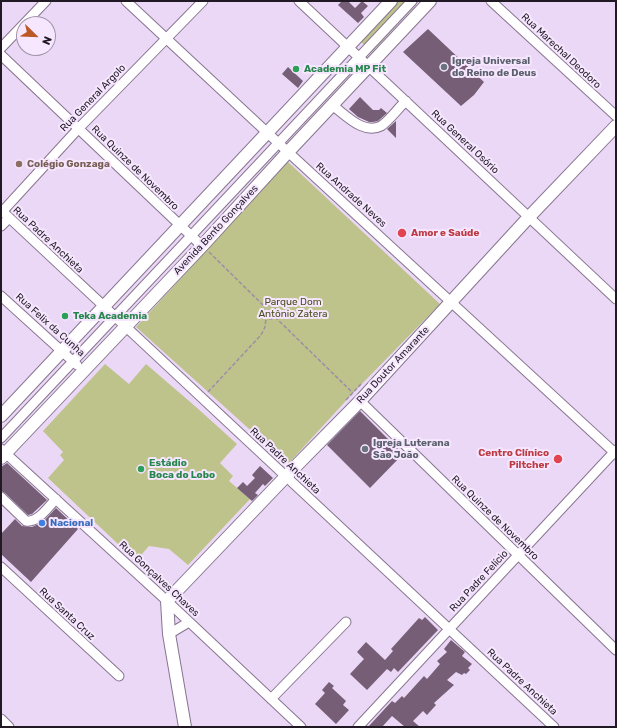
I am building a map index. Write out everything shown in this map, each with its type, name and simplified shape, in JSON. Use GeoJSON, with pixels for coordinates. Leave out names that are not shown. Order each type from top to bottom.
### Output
{"type":"FeatureCollection","features":[{"type":"Feature","properties":{"kind":"main road"},"geometry":{"type":"LineString","coordinates":[[1,416],[391,1]]}},
{"type":"Feature","properties":{"kind":"main road","name":"Avenida Bento Gonçalves"},"geometry":{"type":"LineString","coordinates":[[2,453],[204,248],[288,152],[332,105],[364,62],[430,1]]}},
{"type":"Feature","properties":{"kind":"main road","name":"Rua Doutor Amarante"},"geometry":{"type":"LineString","coordinates":[[167,601],[286,476],[356,397],[452,302],[529,217],[616,126]]}},
{"type":"Feature","properties":{"kind":"main road"},"geometry":{"type":"LineString","coordinates":[[167,601],[169,634],[185,727]]}},
{"type":"Feature","properties":{"kind":"street"},"geometry":{"type":"LineString","coordinates":[[1,48],[46,1]]}},
{"type":"Feature","properties":{"kind":"street","name":"Rua Andrade Neves"},"geometry":{"type":"LineString","coordinates":[[126,1],[278,143],[615,452]]}},
{"type":"Feature","properties":{"kind":"street","name":"Rua General Argolo"},"geometry":{"type":"LineString","coordinates":[[1,226],[3,213],[78,129],[203,1]]}},
{"type":"Feature","properties":{"kind":"street","name":"Rua General Osório"},"geometry":{"type":"LineString","coordinates":[[299,1],[616,299]]}},
{"type":"Feature","properties":{"kind":"street"},"geometry":{"type":"LineString","coordinates":[[1,438],[278,143],[364,62],[412,1]]}},
{"type":"Feature","properties":{"kind":"street","name":"Rua Marechal Deodoro"},"geometry":{"type":"LineString","coordinates":[[491,1],[616,116]]}},
{"type":"Feature","properties":{"kind":"street","name":"Rua Quinze de Novembro"},"geometry":{"type":"LineString","coordinates":[[1,55],[204,248]]}},
{"type":"Feature","properties":{"kind":"street"},"geometry":{"type":"LineString","coordinates":[[332,105],[359,126],[372,128],[382,125],[406,101]]}},
{"type":"Feature","properties":{"kind":"street","name":"Rua Padre Anchieta"},"geometry":{"type":"LineString","coordinates":[[3,213],[554,727]]}},
{"type":"Feature","properties":{"kind":"street","name":"Rua Felix da Cunha"},"geometry":{"type":"LineString","coordinates":[[1,296],[84,371]]}},
{"type":"Feature","properties":{"kind":"street","name":"Rua Quinze de Novembro"},"geometry":{"type":"LineString","coordinates":[[356,397],[616,650]]}},
{"type":"Feature","properties":{"kind":"street","name":"Rua Padre Felício"},"geometry":{"type":"LineString","coordinates":[[358,727],[615,452]]}},
{"type":"Feature","properties":{"kind":"street","name":"Rua Gonçalves Chaves"},"geometry":{"type":"LineString","coordinates":[[2,453],[56,499],[301,727]]}},
{"type":"Feature","properties":{"kind":"street"},"geometry":{"type":"LineString","coordinates":[[1,497],[26,522],[37,518],[56,499]]}},
{"type":"Feature","properties":{"kind":"street","name":"Rua Santa Cruz"},"geometry":{"type":"LineString","coordinates":[[1,567],[119,676]]}},
{"type":"Feature","properties":{"kind":"street"},"geometry":{"type":"LineString","coordinates":[[169,634],[189,622]]}},
{"type":"Feature","properties":{"kind":"street"},"geometry":{"type":"LineString","coordinates":[[271,699],[346,622]]}},
{"type":"Feature","properties":{"kind":"street"},"geometry":{"type":"LineString","coordinates":[[1,719],[9,727]]}},
{"type":"Feature","properties":{"kind":"path"},"geometry":{"type":"LineString","coordinates":[[204,248],[265,307]]}},
{"type":"Feature","properties":{"kind":"path"},"geometry":{"type":"LineString","coordinates":[[265,307],[271,305],[275,307],[277,313],[275,317]]}},
{"type":"Feature","properties":{"kind":"path"},"geometry":{"type":"LineString","coordinates":[[208,392],[261,335],[265,327],[266,318],[263,312],[265,307]]}},
{"type":"Feature","properties":{"kind":"path"},"geometry":{"type":"LineString","coordinates":[[275,317],[356,397]]}},
{"type":"Feature","properties":{"kind":"path"},"geometry":{"type":"LineString","coordinates":[[266,318],[271,319],[275,317]]}},
{"type":"Feature","properties":{"kind":"green space"},"geometry":{"type":"Polygon","coordinates":[[[398,1],[419,1],[372,52],[360,41],[398,1]]]}},
{"type":"Feature","properties":{"kind":"green space","name":"Parque Dom Antônio Zatera"},"geometry":{"type":"Polygon","coordinates":[[[288,162],[440,304],[353,393],[288,464],[136,327],[288,162]]]}},
{"type":"Feature","properties":{"kind":"green space","name":"Estádio Boca do Lobo"},"geometry":{"type":"Polygon","coordinates":[[[105,364],[129,384],[146,364],[237,444],[220,463],[233,476],[229,481],[250,499],[188,565],[169,549],[149,546],[136,561],[48,478],[64,460],[60,455],[63,452],[43,431],[105,364]]]}},
{"type":"Feature","properties":{"kind":"building"},"geometry":{"type":"Polygon","coordinates":[[[342,1],[348,1],[355,8],[362,1],[368,6],[361,13],[364,17],[358,23],[338,5],[342,1]]]}},
{"type":"Feature","properties":{"kind":"building","name":"Igreja Universal do Reino de Deus"},"geometry":{"type":"Polygon","coordinates":[[[428,29],[484,82],[474,95],[461,106],[403,52],[428,29]]]}},
{"type":"Feature","properties":{"kind":"building"},"geometry":{"type":"Polygon","coordinates":[[[288,67],[303,81],[298,88],[282,74],[288,67]]]}},
{"type":"Feature","properties":{"kind":"building"},"geometry":{"type":"Polygon","coordinates":[[[360,97],[373,110],[379,110],[381,108],[387,113],[378,121],[373,122],[369,122],[358,117],[349,109],[360,97]]]}},
{"type":"Feature","properties":{"kind":"building"},"geometry":{"type":"Polygon","coordinates":[[[396,121],[396,138],[387,129],[396,121]]]}},
{"type":"Feature","properties":{"kind":"building","name":"Igreja Luterana São João"},"geometry":{"type":"Polygon","coordinates":[[[360,411],[403,454],[370,488],[327,445],[360,411]]]}},
{"type":"Feature","properties":{"kind":"building"},"geometry":{"type":"Polygon","coordinates":[[[7,463],[47,500],[32,514],[28,515],[1,491],[1,467],[7,463]]]}},
{"type":"Feature","properties":{"kind":"building"},"geometry":{"type":"Polygon","coordinates":[[[260,466],[273,478],[265,486],[263,484],[255,493],[258,495],[252,501],[237,488],[243,482],[247,486],[255,478],[252,475],[260,466]]]}},
{"type":"Feature","properties":{"kind":"building"},"geometry":{"type":"Polygon","coordinates":[[[56,508],[78,529],[31,582],[1,554],[1,534],[15,519],[22,526],[32,527],[43,522],[56,508]]]}},
{"type":"Feature","properties":{"kind":"building"},"geometry":{"type":"Polygon","coordinates":[[[425,617],[438,630],[398,672],[394,668],[391,672],[387,669],[367,690],[350,674],[364,659],[357,652],[366,642],[385,660],[393,651],[391,649],[419,618],[422,620],[425,617]]]}},
{"type":"Feature","properties":{"kind":"building"},"geometry":{"type":"Polygon","coordinates":[[[451,640],[465,652],[462,656],[472,664],[468,668],[470,670],[466,674],[464,673],[462,675],[456,672],[447,680],[454,685],[434,703],[436,705],[427,715],[423,711],[413,721],[420,727],[405,727],[392,716],[382,727],[368,727],[392,701],[395,703],[402,696],[404,698],[424,676],[427,679],[440,664],[437,661],[447,652],[444,649],[451,640]]]}},
{"type":"Feature","properties":{"kind":"building"},"geometry":{"type":"Polygon","coordinates":[[[329,682],[334,686],[332,688],[346,701],[343,705],[349,710],[336,724],[315,704],[325,693],[322,690],[329,682]]]}},
{"type":"Feature","properties":{"kind":"place","name":"Igreja Universal do Reino de Deus"},"geometry":{"type":"Point","coordinates":[444,67]}},
{"type":"Feature","properties":{"kind":"place","name":"Academia MP Fit"},"geometry":{"type":"Point","coordinates":[296,69]}},
{"type":"Feature","properties":{"kind":"place","name":"Colégio Gonzaga"},"geometry":{"type":"Point","coordinates":[19,164]}},
{"type":"Feature","properties":{"kind":"place","name":"Amor e Saúde"},"geometry":{"type":"Point","coordinates":[402,233]}},
{"type":"Feature","properties":{"kind":"place","name":"Teka Academia"},"geometry":{"type":"Point","coordinates":[65,316]}},
{"type":"Feature","properties":{"kind":"place","name":"Igreja Luterana São João"},"geometry":{"type":"Point","coordinates":[365,449]}},
{"type":"Feature","properties":{"kind":"place","name":"Centro Clínico Piltcher"},"geometry":{"type":"Point","coordinates":[558,459]}},
{"type":"Feature","properties":{"kind":"place","name":"Estádio Boca do Lobo"},"geometry":{"type":"Point","coordinates":[141,469]}},
{"type":"Feature","properties":{"kind":"place","name":"Nacional"},"geometry":{"type":"Point","coordinates":[42,523]}}]}
